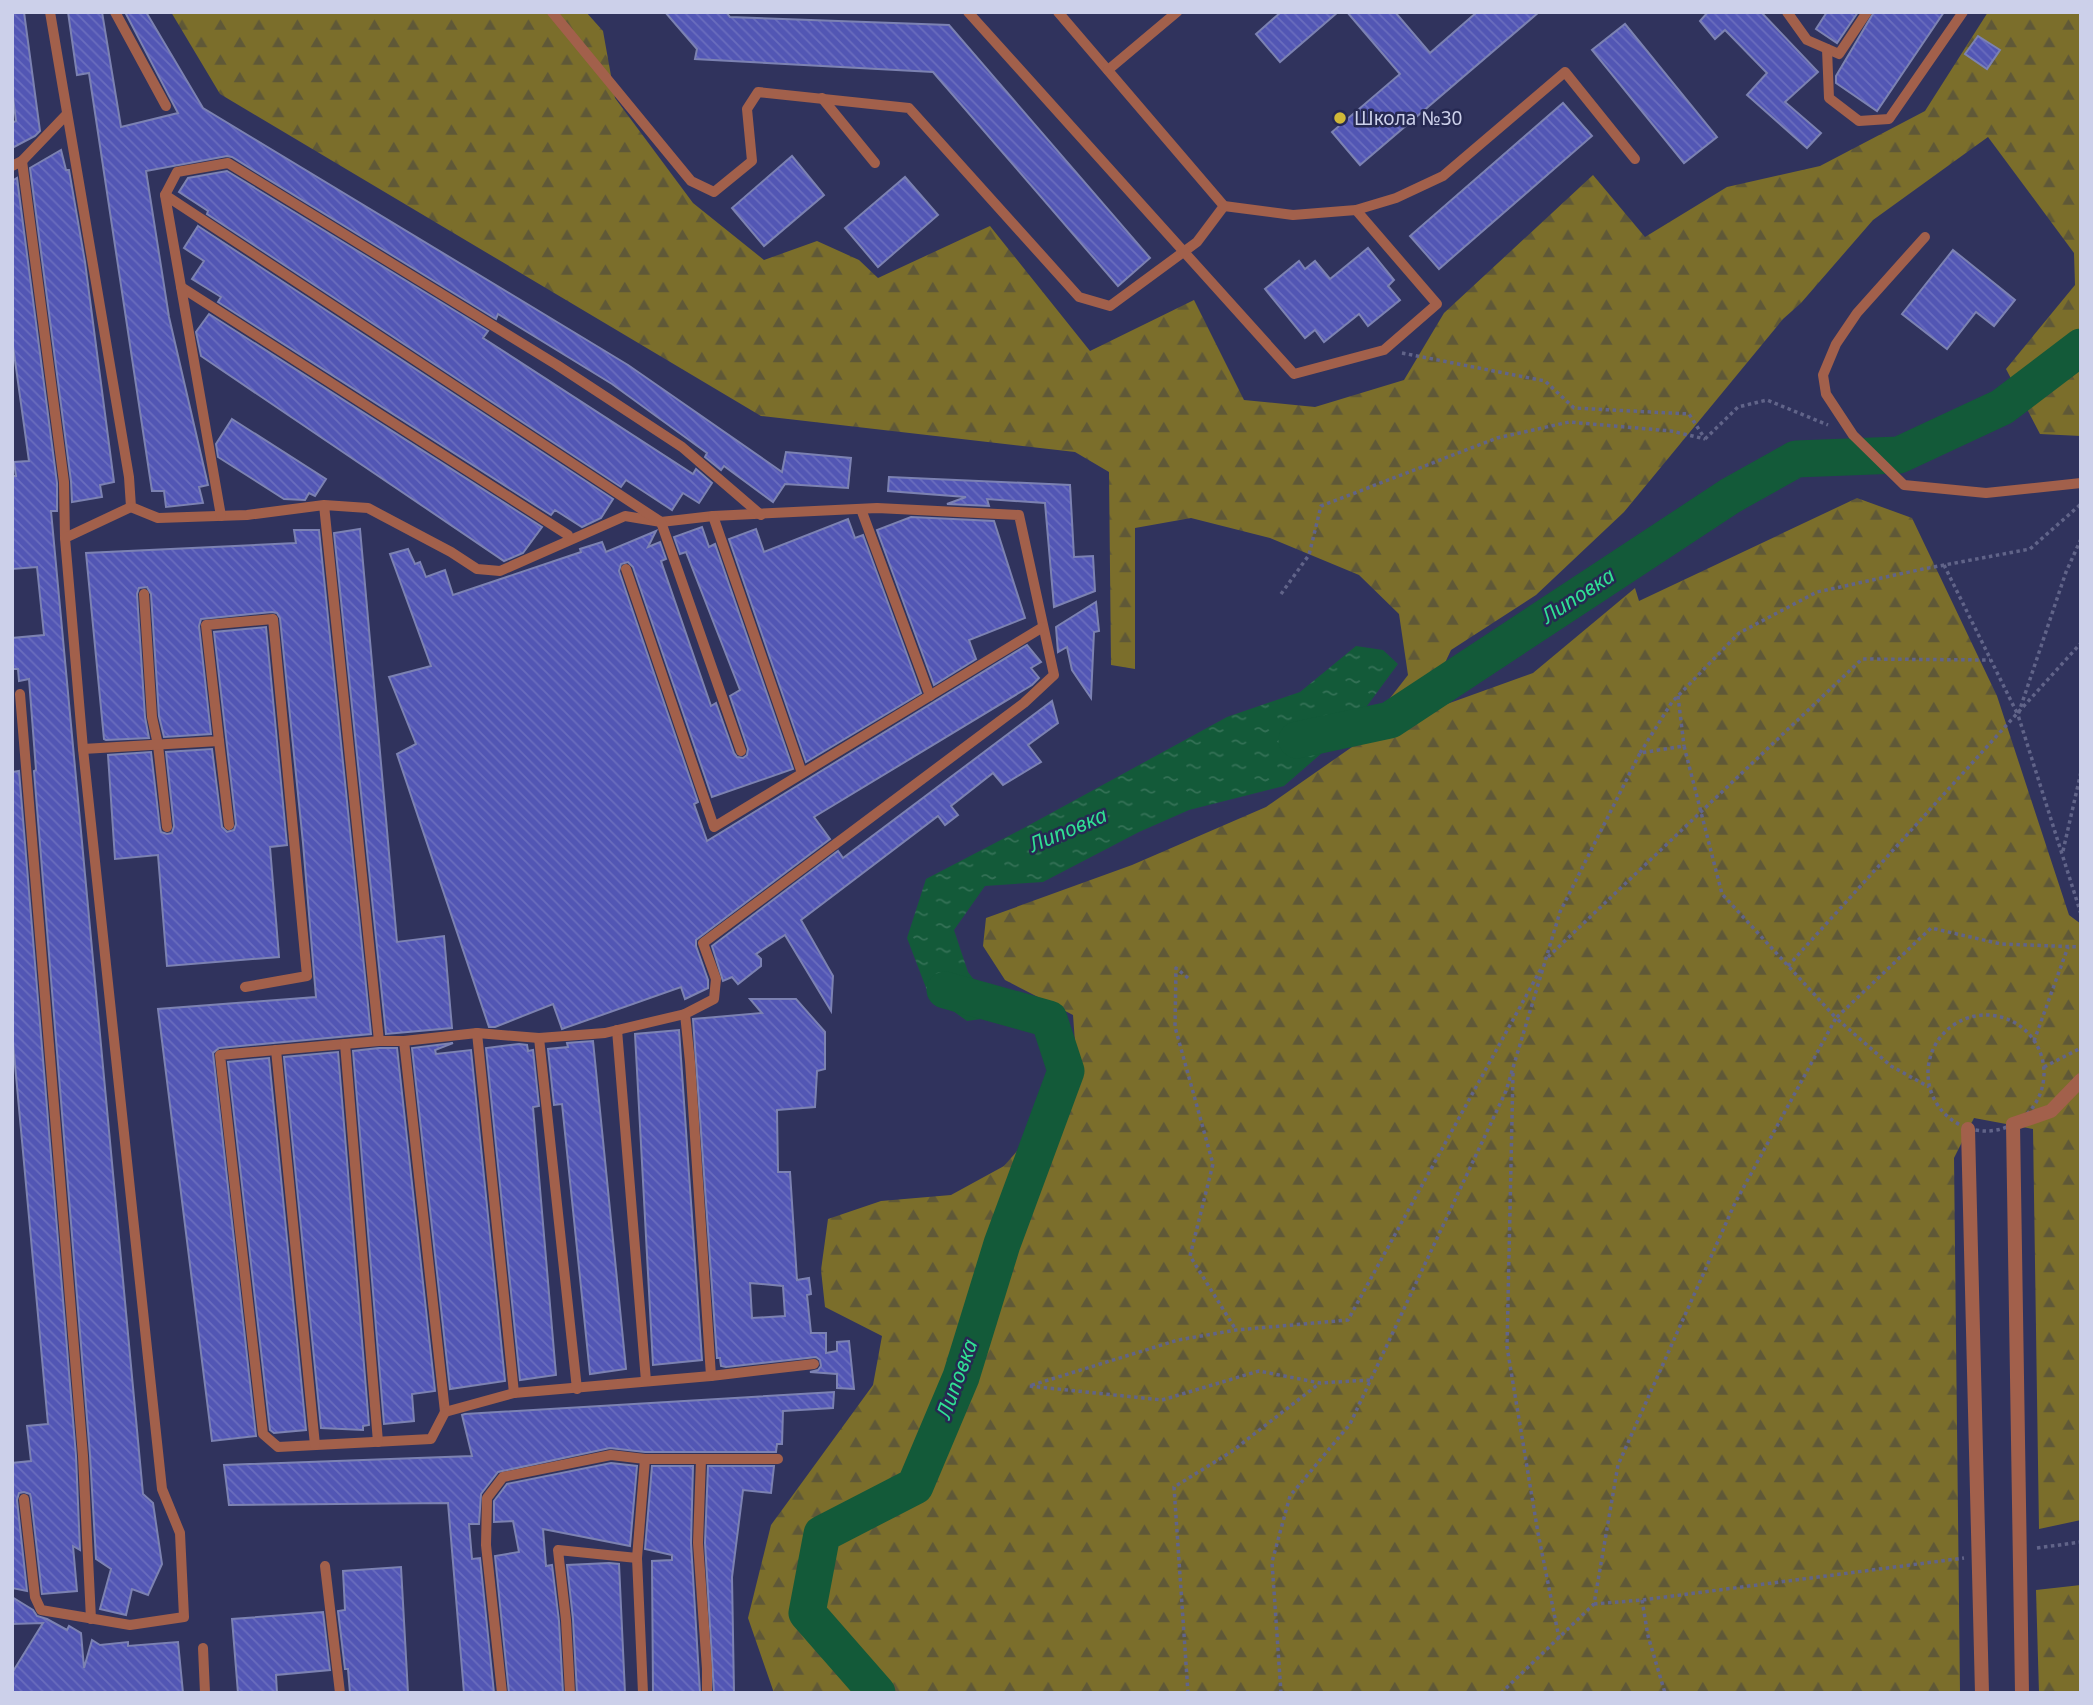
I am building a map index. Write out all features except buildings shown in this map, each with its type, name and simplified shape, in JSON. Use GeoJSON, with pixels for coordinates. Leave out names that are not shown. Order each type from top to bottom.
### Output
{"type":"FeatureCollection","features":[{"type":"Feature","properties":{"kind":"street"},"geometry":{"type":"LineString","coordinates":[[2022,1693],[2013,1124],[2051,1111],[2081,1080]]}},
{"type":"Feature","properties":{"kind":"street"},"geometry":{"type":"LineString","coordinates":[[1968,1129],[1982,1693]]}},
{"type":"Feature","properties":{"kind":"lane"},"geometry":{"type":"LineString","coordinates":[[50,12],[129,477],[131,507]]}},
{"type":"Feature","properties":{"kind":"lane"},"geometry":{"type":"LineString","coordinates":[[115,12],[166,106]]}},
{"type":"Feature","properties":{"kind":"lane"},"geometry":{"type":"LineString","coordinates":[[552,12],[691,181],[714,192],[752,161],[747,109],[758,92],[909,108],[1079,298],[1110,306],[1196,242],[1224,206]]}},
{"type":"Feature","properties":{"kind":"lane"},"geometry":{"type":"LineString","coordinates":[[968,12],[1294,374],[1384,350],[1437,304],[1356,210]]}},
{"type":"Feature","properties":{"kind":"lane"},"geometry":{"type":"LineString","coordinates":[[1058,12],[1224,206],[1293,215],[1356,210],[1396,198],[1443,176],[1565,72],[1635,159]]}},
{"type":"Feature","properties":{"kind":"lane"},"geometry":{"type":"LineString","coordinates":[[1108,70],[1177,12]]}},
{"type":"Feature","properties":{"kind":"lane"},"geometry":{"type":"LineString","coordinates":[[1787,12],[1807,40],[1839,54],[1867,12]]}},
{"type":"Feature","properties":{"kind":"lane"},"geometry":{"type":"LineString","coordinates":[[1827,49],[1829,98],[1859,121],[1889,119],[1964,12]]}},
{"type":"Feature","properties":{"kind":"lane"},"geometry":{"type":"LineString","coordinates":[[822,98],[875,163]]}},
{"type":"Feature","properties":{"kind":"lane"},"geometry":{"type":"LineString","coordinates":[[24,1499],[35,1597],[41,1610],[130,1625],[184,1617],[180,1533],[162,1489],[83,749],[65,538],[64,482],[17,163],[67,114]]}},
{"type":"Feature","properties":{"kind":"lane"},"geometry":{"type":"LineString","coordinates":[[221,516],[165,195],[177,172],[228,163],[545,358],[682,447],[761,515]]}},
{"type":"Feature","properties":{"kind":"lane"},"geometry":{"type":"LineString","coordinates":[[165,195],[661,522],[741,751]]}},
{"type":"Feature","properties":{"kind":"lane"},"geometry":{"type":"LineString","coordinates":[[1925,237],[1857,313],[1836,344],[1824,375],[1826,394],[1853,435],[1904,485],[1986,493],[2081,483]]}},
{"type":"Feature","properties":{"kind":"lane"},"geometry":{"type":"LineString","coordinates":[[181,286],[568,536]]}},
{"type":"Feature","properties":{"kind":"lane"},"geometry":{"type":"LineString","coordinates":[[65,538],[131,507],[158,518],[221,516],[324,505],[368,508],[451,552],[477,569],[500,571],[625,516],[661,522],[713,516],[861,509],[1019,515],[1054,675],[1024,703],[703,943],[716,979],[714,999],[685,1014],[605,1033],[539,1038],[477,1033],[220,1055],[263,1434],[278,1447],[431,1439],[445,1412],[404,1041]]}},
{"type":"Feature","properties":{"kind":"lane"},"geometry":{"type":"LineString","coordinates":[[324,505],[379,1041]]}},
{"type":"Feature","properties":{"kind":"lane"},"geometry":{"type":"LineString","coordinates":[[861,509],[930,696]]}},
{"type":"Feature","properties":{"kind":"lane"},"geometry":{"type":"LineString","coordinates":[[713,516],[802,773]]}},
{"type":"Feature","properties":{"kind":"lane"},"geometry":{"type":"LineString","coordinates":[[626,569],[714,827],[1043,627]]}},
{"type":"Feature","properties":{"kind":"lane"},"geometry":{"type":"LineString","coordinates":[[144,594],[152,717],[158,745],[167,827]]}},
{"type":"Feature","properties":{"kind":"lane"},"geometry":{"type":"LineString","coordinates":[[229,825],[206,625],[273,619],[307,976],[245,987]]}},
{"type":"Feature","properties":{"kind":"lane"},"geometry":{"type":"LineString","coordinates":[[20,694],[81,1443],[91,1619]]}},
{"type":"Feature","properties":{"kind":"lane"},"geometry":{"type":"LineString","coordinates":[[83,749],[219,741]]}},
{"type":"Feature","properties":{"kind":"lane"},"geometry":{"type":"LineString","coordinates":[[685,1014],[711,1376]]}},
{"type":"Feature","properties":{"kind":"lane"},"geometry":{"type":"LineString","coordinates":[[617,1030],[646,1381]]}},
{"type":"Feature","properties":{"kind":"lane"},"geometry":{"type":"LineString","coordinates":[[477,1033],[514,1393]]}},
{"type":"Feature","properties":{"kind":"lane"},"geometry":{"type":"LineString","coordinates":[[539,1038],[577,1389]]}},
{"type":"Feature","properties":{"kind":"lane"},"geometry":{"type":"LineString","coordinates":[[345,1044],[378,1442]]}},
{"type":"Feature","properties":{"kind":"lane"},"geometry":{"type":"LineString","coordinates":[[276,1050],[315,1445]]}},
{"type":"Feature","properties":{"kind":"lane"},"geometry":{"type":"LineString","coordinates":[[445,1412],[514,1393],[814,1364]]}},
{"type":"Feature","properties":{"kind":"lane"},"geometry":{"type":"LineString","coordinates":[[502,1693],[486,1545],[487,1498],[503,1477],[611,1455],[645,1460],[778,1459]]}},
{"type":"Feature","properties":{"kind":"lane"},"geometry":{"type":"LineString","coordinates":[[701,1459],[698,1543],[707,1693]]}},
{"type":"Feature","properties":{"kind":"lane"},"geometry":{"type":"LineString","coordinates":[[643,1693],[637,1558],[645,1460]]}},
{"type":"Feature","properties":{"kind":"lane"},"geometry":{"type":"LineString","coordinates":[[570,1693],[566,1620],[558,1550],[637,1558]]}},
{"type":"Feature","properties":{"kind":"lane"},"geometry":{"type":"LineString","coordinates":[[325,1566],[340,1693]]}},
{"type":"Feature","properties":{"kind":"lane"},"geometry":{"type":"LineString","coordinates":[[202,1648],[205,1693]]}},
{"type":"Feature","properties":{"kind":"path"},"geometry":{"type":"LineString","coordinates":[[1384,350],[1545,381],[1574,408],[1689,414],[1705,439]]}},
{"type":"Feature","properties":{"kind":"path"},"geometry":{"type":"LineString","coordinates":[[1705,439],[1738,407],[1767,400],[1853,435]]}},
{"type":"Feature","properties":{"kind":"path"},"geometry":{"type":"LineString","coordinates":[[1281,594],[1309,555],[1321,506],[1497,438],[1570,422],[1671,431],[1705,439]]}},
{"type":"Feature","properties":{"kind":"path"},"geometry":{"type":"LineString","coordinates":[[1281,1693],[1272,1562],[1290,1496],[1350,1424],[1506,1091],[1560,912],[1640,753],[1672,702],[1739,634],[1817,592],[2030,549],[2081,504]]}},
{"type":"Feature","properties":{"kind":"path"},"geometry":{"type":"LineString","coordinates":[[2018,715],[2066,572],[2081,539]]}},
{"type":"Feature","properties":{"kind":"path"},"geometry":{"type":"LineString","coordinates":[[1944,565],[2018,715],[2081,914]]}},
{"type":"Feature","properties":{"kind":"path"},"geometry":{"type":"LineString","coordinates":[[1788,966],[2081,643]]}},
{"type":"Feature","properties":{"kind":"path"},"geometry":{"type":"LineString","coordinates":[[1370,1380],[1320,1383],[1259,1371],[1162,1400],[1029,1386],[1178,1340],[1236,1330],[1348,1320],[1546,958],[1862,659],[1990,660]]}},
{"type":"Feature","properties":{"kind":"path"},"geometry":{"type":"LineString","coordinates":[[1678,696],[1684,746],[1723,894],[1836,1018],[1892,1066],[1929,1087]]}},
{"type":"Feature","properties":{"kind":"path"},"geometry":{"type":"LineString","coordinates":[[1640,753],[1684,746]]}},
{"type":"Feature","properties":{"kind":"path"},"geometry":{"type":"LineString","coordinates":[[2062,853],[2081,772]]}},
{"type":"Feature","properties":{"kind":"path"},"geometry":{"type":"LineString","coordinates":[[1501,1693],[1594,1604],[1618,1465],[1735,1202],[1836,1018],[1931,928],[2001,944],[2081,947]]}},
{"type":"Feature","properties":{"kind":"path"},"geometry":{"type":"LineString","coordinates":[[2034,1041],[2068,947]]}},
{"type":"Feature","properties":{"kind":"path"},"geometry":{"type":"LineString","coordinates":[[1188,978],[1176,968],[1175,1027],[1213,1164],[1190,1256],[1236,1330]]}},
{"type":"Feature","properties":{"kind":"path"},"geometry":{"type":"LineString","coordinates":[[1976,1016],[1995,1016],[2013,1021],[2034,1041],[2044,1066],[2043,1085],[2036,1103],[2024,1118],[1989,1132],[1968,1129],[1951,1120],[1937,1105],[1929,1087],[1928,1068],[1933,1050],[1943,1034],[1958,1022],[1976,1016]]}},
{"type":"Feature","properties":{"kind":"path"},"geometry":{"type":"LineString","coordinates":[[2044,1066],[2081,1048]]}},
{"type":"Feature","properties":{"kind":"path"},"geometry":{"type":"LineString","coordinates":[[1514,1067],[1507,1347],[1538,1533],[1559,1638]]}},
{"type":"Feature","properties":{"kind":"path"},"geometry":{"type":"LineString","coordinates":[[1188,1693],[1174,1487],[1231,1451],[1320,1383]]}},
{"type":"Feature","properties":{"kind":"path"},"geometry":{"type":"LineString","coordinates":[[2020,1550],[2081,1542]]}},
{"type":"Feature","properties":{"kind":"path"},"geometry":{"type":"LineString","coordinates":[[1594,1604],[1979,1556]]}},
{"type":"Feature","properties":{"kind":"path"},"geometry":{"type":"LineString","coordinates":[[1642,1600],[1648,1636],[1665,1693]]}},
{"type":"Feature","properties":{"kind":"green space"},"geometry":{"type":"Polygon","coordinates":[[[171,12],[586,12],[603,31],[615,98],[693,203],[764,260],[817,241],[859,260],[878,278],[990,226],[1090,351],[1194,300],[1244,400],[1315,407],[1404,380],[1444,313],[1593,175],[1645,237],[1727,187],[1820,166],[1925,111],[1988,12],[2081,12],[2081,436],[2040,434],[2006,369],[2075,285],[2074,253],[1988,137],[1873,220],[1801,303],[1783,319],[1624,512],[1536,595],[1451,650],[1422,713],[1533,673],[1635,588],[1639,601],[1857,498],[1912,518],[1997,696],[2069,915],[2081,924],[2081,1520],[2039,1529],[2033,1129],[1974,1118],[1954,1158],[1960,1693],[774,1693],[748,1618],[771,1525],[873,1385],[882,1336],[825,1307],[821,1270],[828,1219],[881,1201],[951,1195],[1004,1166],[1078,1082],[1073,1015],[1005,980],[983,946],[986,918],[1132,865],[1266,807],[1352,747],[1408,675],[1399,614],[1359,575],[1270,538],[1191,518],[1135,528],[1135,669],[1111,665],[1109,472],[1075,452],[761,416],[220,94],[171,12]]]}},
{"type":"Feature","properties":{"kind":"green space"},"geometry":{"type":"Polygon","coordinates":[[[2081,1585],[2081,1693],[2039,1693],[2036,1590],[2081,1585]]]}},
{"type":"Feature","properties":{"kind":"water"},"geometry":{"type":"Polygon","coordinates":[[[1356,646],[1383,650],[1398,664],[1338,739],[1284,786],[1189,810],[1139,832],[1043,882],[985,886],[954,930],[968,972],[1002,1016],[967,1021],[928,993],[907,938],[926,879],[1227,717],[1300,692],[1356,646]]]}},
{"type":"Feature","properties":{"kind":"waterway","name":"Липовка"},"geometry":{"type":"LineString","coordinates":[[1297,740],[1390,720],[1730,496],[1796,459],[1899,455],[2002,407],[2081,347]]}},
{"type":"Feature","properties":{"kind":"waterway","name":"Липовка"},"geometry":{"type":"LineString","coordinates":[[877,1693],[807,1613],[822,1534],[915,1486],[961,1377],[1002,1244],[1066,1071],[1049,1019],[945,990]]}},
{"type":"Feature","properties":{"kind":"place","name":"Школа №30"},"geometry":{"type":"Point","coordinates":[1340,118]}}]}
